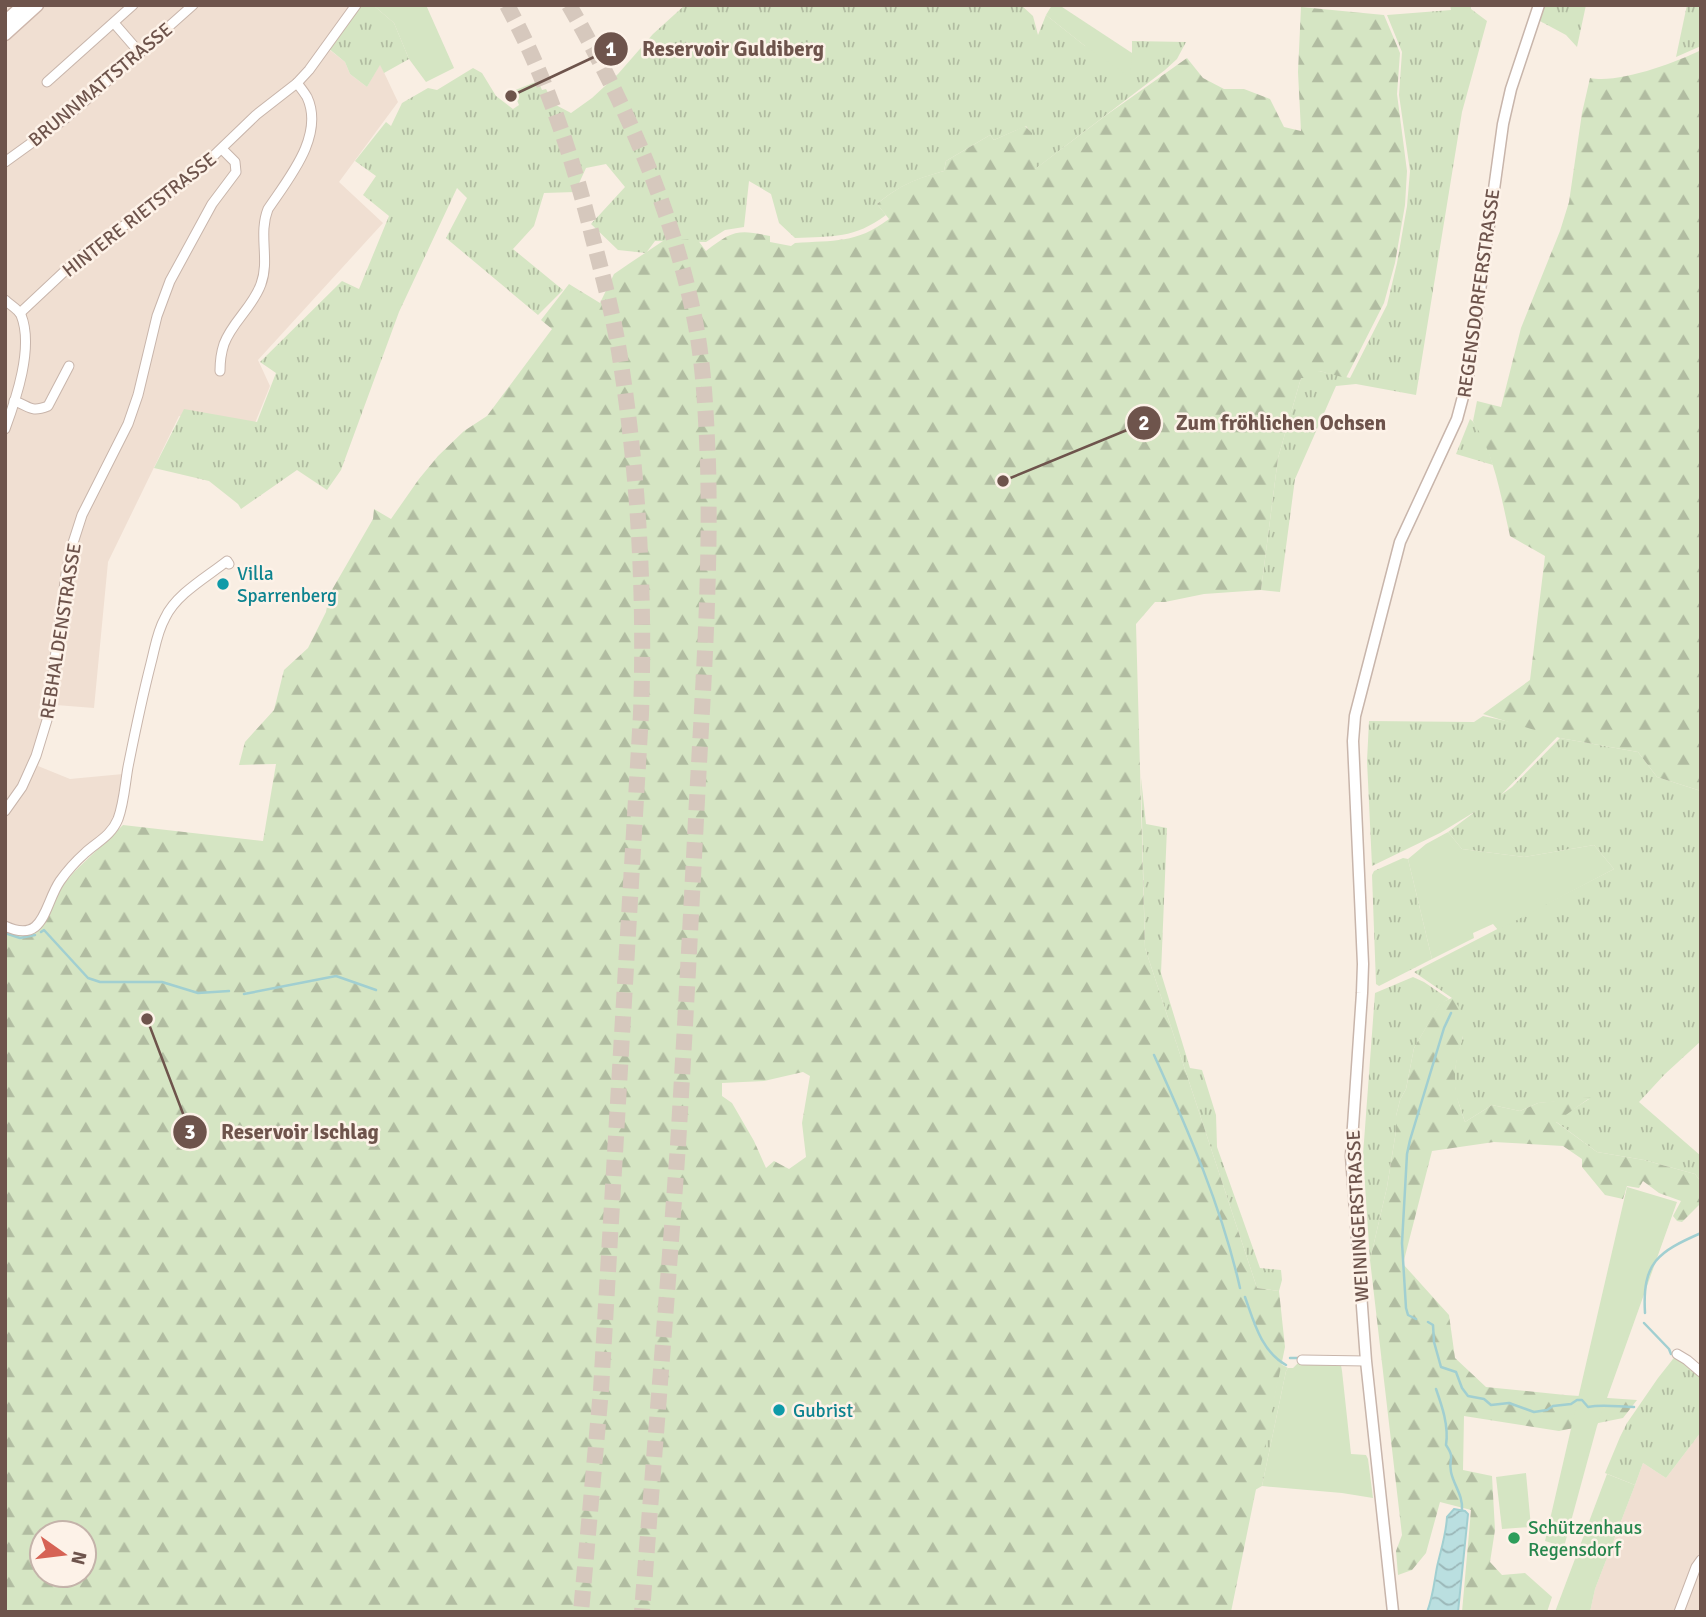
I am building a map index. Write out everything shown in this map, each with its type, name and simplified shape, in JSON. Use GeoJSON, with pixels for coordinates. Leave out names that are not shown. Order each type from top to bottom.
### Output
{"type":"FeatureCollection","features":[{"type":"Feature","properties":{"kind":"main road"},"geometry":{"type":"LineString","coordinates":[[5,22],[24,5]]}},
{"type":"Feature","properties":{"kind":"main road"},"geometry":{"type":"LineString","coordinates":[[5,34],[37,5]]}},
{"type":"Feature","properties":{"kind":"street"},"geometry":{"type":"LineString","coordinates":[[47,82],[133,5]]}},
{"type":"Feature","properties":{"kind":"street","name":"BRUNNMATTSTRASSE"},"geometry":{"type":"LineString","coordinates":[[5,162],[66,118],[193,5]]}},
{"type":"Feature","properties":{"kind":"street","name":"HINTERE RIETSTRASSE"},"geometry":{"type":"LineString","coordinates":[[20,313],[83,254],[164,198],[222,149],[256,115],[297,83],[356,5]]}},
{"type":"Feature","properties":{"kind":"street","name":"REGENSDORFERSTRASSE"},"geometry":{"type":"LineString","coordinates":[[1360,694],[1400,542],[1462,405],[1506,109],[1539,5]]}},
{"type":"Feature","properties":{"kind":"street"},"geometry":{"type":"LineString","coordinates":[[114,23],[140,53]]}},
{"type":"Feature","properties":{"kind":"street"},"geometry":{"type":"LineString","coordinates":[[220,371],[225,343],[256,296],[262,282],[265,264],[265,216],[302,159],[309,138],[309,107],[306,96],[297,83]]}},
{"type":"Feature","properties":{"kind":"street","name":"REBHALDENSTRASSE"},"geometry":{"type":"LineString","coordinates":[[5,811],[22,788],[47,720],[66,574],[82,515],[128,424],[165,292],[212,204],[236,172],[234,162],[222,149]]}},
{"type":"Feature","properties":{"kind":"street"},"geometry":{"type":"LineString","coordinates":[[5,300],[20,313],[26,350],[5,429]]}},
{"type":"Feature","properties":{"kind":"street"},"geometry":{"type":"LineString","coordinates":[[14,401],[38,410],[48,406],[69,366]]}},
{"type":"Feature","properties":{"kind":"street"},"geometry":{"type":"LineString","coordinates":[[5,926],[20,931],[29,931],[37,926],[64,875],[113,829],[121,808],[159,629],[176,601],[227,561],[229,564]]}},
{"type":"Feature","properties":{"kind":"street","name":"WEININGERSTRASSE"},"geometry":{"type":"LineString","coordinates":[[1360,694],[1353,741],[1363,935],[1363,993],[1351,1156],[1366,1361],[1393,1612]]}},
{"type":"Feature","properties":{"kind":"street"},"geometry":{"type":"LineString","coordinates":[[1677,1354],[1701,1372]]}},
{"type":"Feature","properties":{"kind":"street"},"geometry":{"type":"LineString","coordinates":[[1302,1360],[1366,1361]]}},
{"type":"Feature","properties":{"kind":"street"},"geometry":{"type":"LineString","coordinates":[[1679,1612],[1701,1560]]}},
{"type":"Feature","properties":{"kind":"shaded area"},"geometry":{"type":"Polygon","coordinates":[[[5,5],[356,5],[326,47],[345,62],[350,74],[367,87],[380,64],[398,102],[339,182],[383,223],[258,360],[270,386],[253,428],[179,416],[108,562],[94,708],[56,705],[38,766],[70,779],[123,774],[116,814],[104,837],[82,853],[33,926],[17,927],[5,921],[5,5]]]}},
{"type":"Feature","properties":{"kind":"shaded area"},"geometry":{"type":"Polygon","coordinates":[[[1701,1432],[1701,1612],[1590,1612],[1595,1589],[1643,1463],[1666,1478],[1701,1432]]]}},
{"type":"Feature","properties":{"kind":"green space"},"geometry":{"type":"Polygon","coordinates":[[[359,5],[373,5],[394,23],[409,59],[384,73],[380,65],[367,87],[350,74],[345,62],[328,48],[359,5]]]}},
{"type":"Feature","properties":{"kind":"green space"},"geometry":{"type":"Polygon","coordinates":[[[373,5],[426,5],[454,68],[426,82],[409,59],[394,23],[373,5]]]}},
{"type":"Feature","properties":{"kind":"green space"},"geometry":{"type":"Polygon","coordinates":[[[685,5],[1021,5],[1033,16],[1038,35],[1046,15],[1085,46],[1132,53],[1132,41],[1186,42],[1177,59],[1165,70],[1034,170],[1031,133],[1026,126],[994,140],[990,135],[946,161],[944,171],[909,183],[885,197],[877,204],[886,215],[864,228],[843,235],[795,238],[779,223],[771,194],[749,181],[744,227],[725,230],[706,242],[655,241],[646,253],[618,250],[591,224],[625,187],[606,164],[586,168],[575,192],[544,193],[534,226],[513,249],[563,290],[538,315],[446,238],[467,198],[457,188],[399,312],[341,470],[327,490],[297,470],[241,509],[209,481],[154,468],[184,409],[257,422],[276,373],[260,362],[342,281],[359,289],[389,216],[363,195],[376,176],[355,161],[386,122],[391,126],[402,103],[428,88],[437,90],[473,68],[482,73],[496,96],[513,109],[519,105],[513,91],[538,81],[554,104],[571,113],[618,74],[653,34],[685,5]]]}},
{"type":"Feature","properties":{"kind":"green space"},"geometry":{"type":"Polygon","coordinates":[[[1052,5],[1059,5],[1132,53],[1130,77],[1046,15],[1052,5]]]}},
{"type":"Feature","properties":{"kind":"green space"},"geometry":{"type":"Polygon","coordinates":[[[1450,5],[1471,5],[1471,9],[1487,21],[1462,112],[1416,395],[1356,384],[1336,386],[1295,479],[1280,592],[1261,590],[1278,458],[1301,378],[1319,371],[1350,378],[1387,305],[1397,263],[1410,171],[1399,95],[1402,52],[1387,15],[1451,10],[1450,5]]]}},
{"type":"Feature","properties":{"kind":"green space"},"geometry":{"type":"Polygon","coordinates":[[[1543,5],[1586,5],[1577,47],[1566,35],[1538,20],[1543,5]]]}},
{"type":"Feature","properties":{"kind":"green space"},"geometry":{"type":"Polygon","coordinates":[[[1687,5],[1701,5],[1701,46],[1676,57],[1687,5]]]}},
{"type":"Feature","properties":{"kind":"green space"},"geometry":{"type":"Polygon","coordinates":[[[1301,7],[1384,15],[1400,53],[1397,94],[1407,171],[1405,205],[1395,263],[1384,303],[1346,378],[1319,371],[1315,378],[1301,378],[1278,458],[1261,590],[1204,594],[1155,602],[1136,624],[1145,948],[1257,1288],[1279,1291],[1285,1347],[1231,1612],[5,1612],[5,933],[29,933],[43,926],[61,887],[123,825],[263,841],[276,764],[239,765],[245,742],[274,710],[284,670],[308,648],[326,612],[329,595],[373,519],[374,509],[391,519],[438,456],[464,431],[487,416],[552,329],[541,320],[569,284],[600,303],[614,274],[663,241],[697,239],[706,251],[722,239],[742,232],[770,236],[770,242],[791,246],[795,243],[833,241],[866,233],[889,219],[877,204],[885,197],[908,183],[944,171],[946,161],[990,135],[994,140],[1025,126],[1032,133],[1035,169],[1187,58],[1203,78],[1224,89],[1244,89],[1270,99],[1284,127],[1301,131],[1298,72],[1301,7]],[[803,1072],[764,1081],[722,1083],[722,1096],[732,1103],[766,1168],[774,1161],[789,1169],[806,1157],[802,1123],[810,1076],[803,1072]]]}},
{"type":"Feature","properties":{"kind":"green space"},"geometry":{"type":"Polygon","coordinates":[[[1701,50],[1701,791],[1657,777],[1638,752],[1560,738],[1483,714],[1530,680],[1545,556],[1510,536],[1492,462],[1473,421],[1477,401],[1501,407],[1521,328],[1569,202],[1590,78],[1631,75],[1677,61],[1701,50]]]}},
{"type":"Feature","properties":{"kind":"green space"},"geometry":{"type":"Polygon","coordinates":[[[1470,419],[1482,434],[1493,465],[1456,454],[1470,419]]]}},
{"type":"Feature","properties":{"kind":"green space"},"geometry":{"type":"Polygon","coordinates":[[[1483,716],[1561,733],[1501,795],[1560,738],[1638,752],[1657,777],[1701,791],[1701,1041],[1639,1102],[1701,1156],[1701,1182],[1695,1174],[1644,1160],[1597,1152],[1555,1121],[1589,1099],[1538,1103],[1520,1111],[1492,1105],[1465,1122],[1456,1095],[1454,1077],[1463,1037],[1452,998],[1414,972],[1614,869],[1594,845],[1524,857],[1462,849],[1448,832],[1476,811],[1440,833],[1372,866],[1367,761],[1369,721],[1474,722],[1483,716]]]}},
{"type":"Feature","properties":{"kind":"green space"},"geometry":{"type":"Polygon","coordinates":[[[1141,778],[1146,824],[1167,828],[1161,973],[1190,1068],[1202,1070],[1216,1115],[1217,1147],[1260,1268],[1281,1270],[1279,1291],[1257,1288],[1145,948],[1141,778]]]}},
{"type":"Feature","properties":{"kind":"green space"},"geometry":{"type":"Polygon","coordinates":[[[1448,832],[1462,849],[1524,857],[1594,845],[1614,869],[1498,930],[1493,924],[1473,933],[1474,938],[1432,959],[1408,859],[1426,844],[1448,832]]]}},
{"type":"Feature","properties":{"kind":"green space"},"geometry":{"type":"Polygon","coordinates":[[[1403,858],[1408,859],[1432,959],[1379,986],[1376,984],[1372,875],[1374,871],[1403,858]]]}},
{"type":"Feature","properties":{"kind":"green space"},"geometry":{"type":"Polygon","coordinates":[[[1413,977],[1449,999],[1440,1004],[1414,1048],[1406,1089],[1396,1116],[1387,1187],[1370,1260],[1363,1155],[1375,993],[1413,977]]]}},
{"type":"Feature","properties":{"kind":"green space"},"geometry":{"type":"Polygon","coordinates":[[[1452,998],[1460,1008],[1464,1027],[1455,1078],[1465,1122],[1492,1105],[1520,1111],[1538,1103],[1591,1097],[1556,1122],[1597,1152],[1644,1160],[1695,1174],[1701,1182],[1699,1205],[1682,1222],[1673,1216],[1681,1201],[1659,1193],[1643,1181],[1639,1188],[1627,1186],[1623,1199],[1605,1195],[1582,1167],[1582,1159],[1563,1146],[1494,1142],[1432,1151],[1403,1264],[1449,1315],[1455,1358],[1486,1387],[1637,1400],[1623,1418],[1559,1431],[1464,1416],[1463,1470],[1492,1476],[1495,1530],[1490,1562],[1502,1575],[1525,1573],[1552,1597],[1547,1612],[1462,1612],[1471,1510],[1440,1502],[1426,1553],[1412,1570],[1398,1575],[1396,1551],[1402,1535],[1370,1260],[1387,1187],[1396,1116],[1406,1089],[1414,1048],[1440,1003],[1452,998]]]}},
{"type":"Feature","properties":{"kind":"green space"},"geometry":{"type":"Polygon","coordinates":[[[1627,1187],[1677,1202],[1597,1426],[1564,1547],[1545,1541],[1627,1187]]]}},
{"type":"Feature","properties":{"kind":"green space"},"geometry":{"type":"Polygon","coordinates":[[[1677,1354],[1701,1372],[1701,1432],[1666,1478],[1643,1463],[1635,1485],[1605,1473],[1627,1423],[1677,1354]]]}},
{"type":"Feature","properties":{"kind":"green space"},"geometry":{"type":"Polygon","coordinates":[[[1338,1362],[1342,1371],[1351,1454],[1366,1455],[1368,1459],[1373,1498],[1262,1486],[1286,1371],[1298,1363],[1338,1362]]]}},
{"type":"Feature","properties":{"kind":"green space"},"geometry":{"type":"Polygon","coordinates":[[[1281,1364],[1288,1368],[1262,1486],[1255,1490],[1281,1364]]]}},
{"type":"Feature","properties":{"kind":"green space"},"geometry":{"type":"Polygon","coordinates":[[[1526,1473],[1531,1527],[1502,1529],[1496,1477],[1526,1473]]]}},
{"type":"Feature","properties":{"kind":"green space"},"geometry":{"type":"Polygon","coordinates":[[[1607,1474],[1635,1485],[1595,1589],[1590,1612],[1555,1612],[1607,1474]]]}},
{"type":"Feature","properties":{"kind":"water"},"geometry":{"type":"Polygon","coordinates":[[[1454,1509],[1468,1514],[1458,1612],[1427,1612],[1447,1517],[1454,1509]]]}},
{"type":"Feature","properties":{"kind":"waterway"},"geometry":{"type":"LineString","coordinates":[[41,932],[44,930],[88,978],[100,982],[162,982],[198,993],[229,991]]}},
{"type":"Feature","properties":{"kind":"waterway"},"geometry":{"type":"LineString","coordinates":[[5,933],[20,938],[35,935]]}},
{"type":"Feature","properties":{"kind":"waterway"},"geometry":{"type":"LineString","coordinates":[[244,994],[336,976],[376,990]]}},
{"type":"Feature","properties":{"kind":"waterway"},"geometry":{"type":"LineString","coordinates":[[1416,1319],[1408,1315],[1406,1308],[1402,1243],[1407,1154],[1444,1028],[1451,1013]]}},
{"type":"Feature","properties":{"kind":"waterway"},"geometry":{"type":"LineString","coordinates":[[1154,1055],[1214,1199],[1240,1288]]}},
{"type":"Feature","properties":{"kind":"waterway"},"geometry":{"type":"LineString","coordinates":[[1645,1313],[1646,1282],[1656,1261],[1674,1246],[1701,1233]]}},
{"type":"Feature","properties":{"kind":"waterway"},"geometry":{"type":"LineString","coordinates":[[1245,1297],[1264,1344],[1286,1365]]}},
{"type":"Feature","properties":{"kind":"waterway"},"geometry":{"type":"LineString","coordinates":[[1428,1322],[1433,1325],[1434,1342],[1441,1367],[1456,1372],[1468,1396],[1484,1399],[1491,1405],[1509,1403],[1534,1412],[1571,1404],[1577,1400],[1582,1400],[1588,1407],[1634,1407]]}},
{"type":"Feature","properties":{"kind":"waterway"},"geometry":{"type":"LineString","coordinates":[[1644,1323],[1671,1354]]}},
{"type":"Feature","properties":{"kind":"waterway"},"geometry":{"type":"LineString","coordinates":[[1290,1358],[1301,1358]]}},
{"type":"Feature","properties":{"kind":"waterway"},"geometry":{"type":"LineString","coordinates":[[1436,1389],[1446,1423],[1446,1445],[1451,1456],[1451,1472],[1462,1510]]}},
{"type":"Feature","properties":{"kind":"tunnel"},"geometry":{"type":"LineString","coordinates":[[507,5],[558,119],[605,285],[619,348],[632,451],[639,539],[641,714],[601,1390],[581,1612]]}},
{"type":"Feature","properties":{"kind":"tunnel"},"geometry":{"type":"LineString","coordinates":[[569,5],[627,117],[673,235],[694,316],[700,352],[707,445],[709,505],[706,632],[686,1016],[642,1612]]}},
{"type":"Feature","properties":{"kind":"place","name":"Reservoir Guldiberg"},"geometry":{"type":"Point","coordinates":[511,96]}},
{"type":"Feature","properties":{"kind":"place","name":"Zum fröhlichen Ochsen"},"geometry":{"type":"Point","coordinates":[1003,481]}},
{"type":"Feature","properties":{"kind":"place","name":"Villa Sparrenberg"},"geometry":{"type":"Point","coordinates":[223,584]}},
{"type":"Feature","properties":{"kind":"place","name":"Reservoir Ischlag"},"geometry":{"type":"Point","coordinates":[147,1019]}},
{"type":"Feature","properties":{"kind":"place","name":"Gubrist"},"geometry":{"type":"Point","coordinates":[779,1410]}},
{"type":"Feature","properties":{"kind":"place","name":"Schützenhaus Regensdorf"},"geometry":{"type":"Point","coordinates":[1514,1538]}}]}
